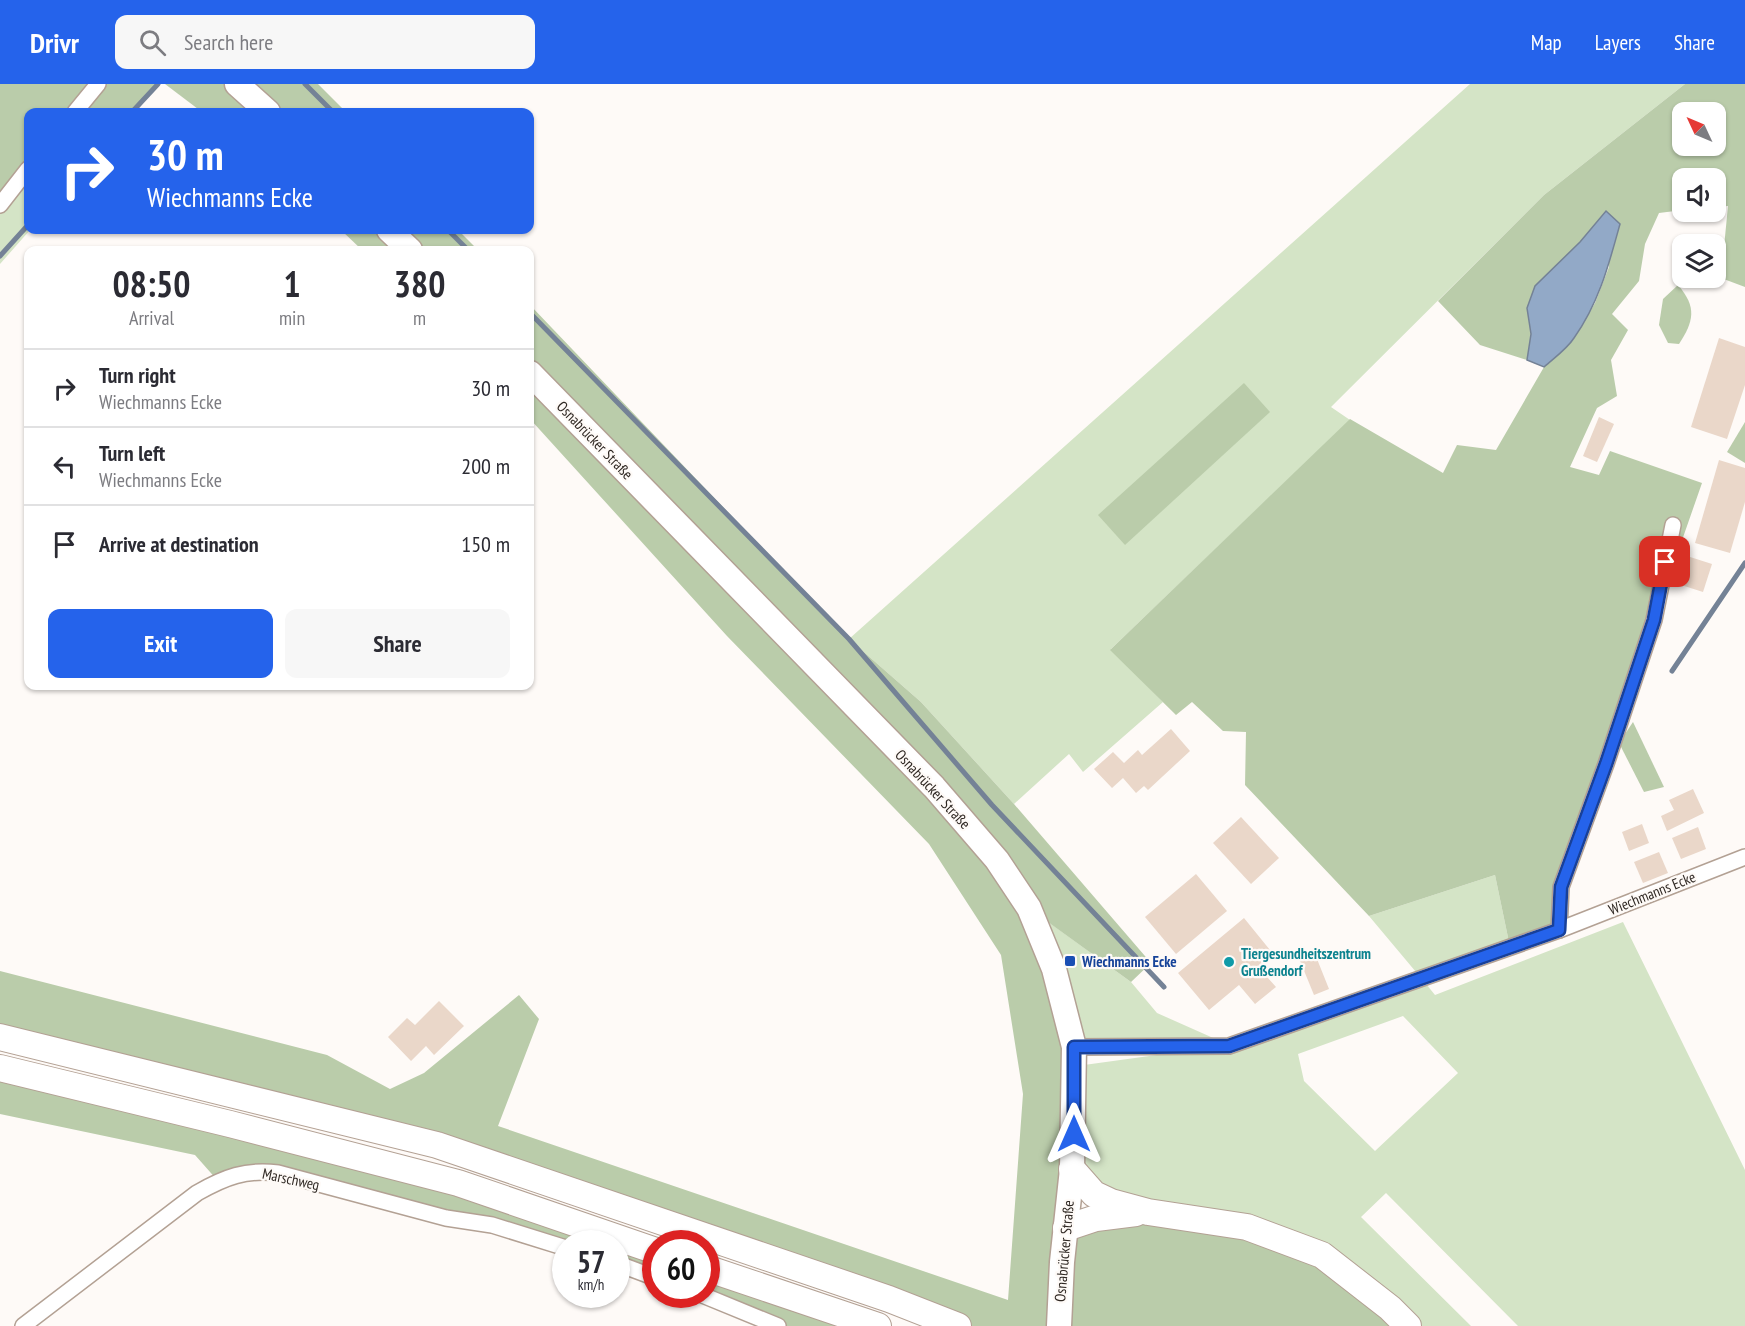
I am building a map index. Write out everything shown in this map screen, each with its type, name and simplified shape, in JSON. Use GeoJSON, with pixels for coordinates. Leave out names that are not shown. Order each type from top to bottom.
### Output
{"type":"FeatureCollection","features":[{"type":"Feature","properties":{"kind":"highway"},"geometry":{"type":"LineString","coordinates":[[0,1037],[437,1145],[889,1299],[958,1326]]}},
{"type":"Feature","properties":{"kind":"highway"},"geometry":{"type":"LineString","coordinates":[[0,1068],[230,1124],[458,1184],[642,1246]]}},
{"type":"Feature","properties":{"kind":"highway"},"geometry":{"type":"LineString","coordinates":[[1072,1169],[1094,1194],[1111,1202],[1148,1212],[1247,1227],[1322,1255],[1390,1308],[1408,1326]]}},
{"type":"Feature","properties":{"kind":"highway"},"geometry":{"type":"LineString","coordinates":[[1066,1228],[1096,1218],[1148,1212]]}},
{"type":"Feature","properties":{"kind":"highway"},"geometry":{"type":"LineString","coordinates":[[720,1273],[878,1326]]}},
{"type":"Feature","properties":{"kind":"main road"},"geometry":{"type":"LineString","coordinates":[[237,84],[264,108]]}},
{"type":"Feature","properties":{"kind":"main road"},"geometry":{"type":"LineString","coordinates":[[393,234],[406,246]]}},
{"type":"Feature","properties":{"kind":"main road","name":"Osnabrücker Straße"},"geometry":{"type":"LineString","coordinates":[[534,377],[934,787],[997,860],[1029,908],[1054,969],[1074,1047],[1072,1169],[1059,1300],[1059,1326]]}},
{"type":"Feature","properties":{"kind":"street"},"geometry":{"type":"LineString","coordinates":[[78,108],[98,84]]}},
{"type":"Feature","properties":{"kind":"street"},"geometry":{"type":"LineString","coordinates":[[0,205],[24,174]]}},
{"type":"Feature","properties":{"kind":"street"},"geometry":{"type":"LineString","coordinates":[[1559,930],[1561,887],[1606,764],[1654,620],[1673,525]]}},
{"type":"Feature","properties":{"kind":"street","name":"Wiechmanns Ecke"},"geometry":{"type":"LineString","coordinates":[[1074,1047],[1229,1046],[1559,930],[1745,857]]}},
{"type":"Feature","properties":{"kind":"street","name":"Marschweg"},"geometry":{"type":"LineString","coordinates":[[23,1326],[197,1193],[218,1181],[239,1173],[259,1171],[278,1173],[446,1218],[492,1225],[552,1244]]}},
{"type":"Feature","properties":{"kind":"street"},"geometry":{"type":"LineString","coordinates":[[720,1302],[778,1326]]}},
{"type":"Feature","properties":{"kind":"green space"},"geometry":{"type":"Polygon","coordinates":[[[0,84],[158,84],[137,108],[24,108],[24,174],[0,205],[0,84]]]}},
{"type":"Feature","properties":{"kind":"green space"},"geometry":{"type":"Polygon","coordinates":[[[165,84],[318,84],[342,108],[197,108],[165,84]]]}},
{"type":"Feature","properties":{"kind":"green space"},"geometry":{"type":"Polygon","coordinates":[[[1470,84],[1685,84],[1544,195],[1331,407],[1350,420],[1111,649],[1163,702],[1083,772],[1069,754],[1014,804],[921,702],[849,639],[1470,84]]]}},
{"type":"Feature","properties":{"kind":"green space"},"geometry":{"type":"Polygon","coordinates":[[[1685,84],[1745,84],[1745,287],[1726,280],[1725,234],[1728,206],[1726,206],[1726,168],[1672,168],[1672,211],[1659,213],[1645,244],[1639,281],[1612,314],[1628,330],[1611,360],[1617,396],[1597,408],[1570,467],[1599,475],[1610,451],[1702,483],[1561,887],[1559,930],[1510,947],[1495,875],[1369,916],[1245,785],[1246,732],[1223,731],[1192,702],[1176,715],[1110,650],[1350,419],[1443,473],[1457,445],[1496,450],[1544,367],[1573,340],[1595,303],[1609,267],[1606,211],[1527,308],[1531,334],[1527,360],[1480,345],[1438,301],[1544,195],[1685,84]]]}},
{"type":"Feature","properties":{"kind":"green space"},"geometry":{"type":"Polygon","coordinates":[[[24,174],[24,234],[26,234],[0,264],[0,205],[24,174]]]}},
{"type":"Feature","properties":{"kind":"green space"},"geometry":{"type":"Polygon","coordinates":[[[345,234],[462,234],[474,246],[358,246],[345,234]]]}},
{"type":"Feature","properties":{"kind":"green space"},"geometry":{"type":"Polygon","coordinates":[[[1675,288],[1680,288],[1691,307],[1688,328],[1679,344],[1668,343],[1659,325],[1663,299],[1675,288]]]}},
{"type":"Feature","properties":{"kind":"green space"},"geometry":{"type":"Polygon","coordinates":[[[534,309],[849,639],[921,702],[1014,804],[1151,963],[1131,982],[1030,909],[1074,1047],[1072,1234],[1114,1221],[1189,1223],[1316,1261],[1398,1326],[958,1326],[720,1243],[720,1230],[682,1230],[437,1145],[0,1037],[0,971],[327,1055],[390,1089],[424,1073],[519,995],[539,1019],[498,1126],[1008,1300],[1023,1094],[1001,955],[929,844],[727,636],[534,423],[534,309]]]}},
{"type":"Feature","properties":{"kind":"green space"},"geometry":{"type":"Polygon","coordinates":[[[1244,383],[1270,412],[1125,545],[1098,515],[1244,383]]]}},
{"type":"Feature","properties":{"kind":"green space"},"geometry":{"type":"Polygon","coordinates":[[[1745,422],[1745,463],[1727,452],[1745,422]]]}},
{"type":"Feature","properties":{"kind":"green space"},"geometry":{"type":"Polygon","coordinates":[[[1633,722],[1664,787],[1644,792],[1619,743],[1633,722]]]}},
{"type":"Feature","properties":{"kind":"green space"},"geometry":{"type":"Polygon","coordinates":[[[1495,875],[1510,947],[1422,979],[1435,995],[1623,922],[1745,1170],[1745,1326],[1518,1326],[1386,1193],[1361,1217],[1471,1326],[1418,1326],[1106,1192],[1085,1167],[1084,1065],[1222,1046],[1074,1047],[1029,908],[1131,982],[1157,1013],[1229,1045],[1421,978],[1369,916],[1495,875]],[[1403,1016],[1298,1054],[1304,1081],[1375,1151],[1458,1073],[1403,1016]]]}},
{"type":"Feature","properties":{"kind":"green space"},"geometry":{"type":"Polygon","coordinates":[[[0,1068],[580,1230],[552,1230],[552,1241],[278,1173],[218,1181],[195,1155],[0,1114],[0,1068]]]}},
{"type":"Feature","properties":{"kind":"green space"},"geometry":{"type":"Polygon","coordinates":[[[630,1244],[642,1247],[642,1273],[630,1268],[630,1244]]]}},
{"type":"Feature","properties":{"kind":"green space"},"geometry":{"type":"Polygon","coordinates":[[[720,1272],[878,1326],[778,1326],[720,1300],[720,1272]]]}},
{"type":"Feature","properties":{"kind":"water"},"geometry":{"type":"Polygon","coordinates":[[[1606,211],[1620,224],[1597,297],[1583,325],[1564,350],[1544,367],[1527,360],[1531,334],[1527,308],[1535,286],[1580,242],[1606,211]]]}},
{"type":"Feature","properties":{"kind":"building"},"geometry":{"type":"Polygon","coordinates":[[[1719,338],[1745,347],[1745,385],[1727,439],[1691,427],[1719,338]]]}},
{"type":"Feature","properties":{"kind":"building"},"geometry":{"type":"Polygon","coordinates":[[[1599,417],[1614,424],[1597,462],[1583,456],[1599,417]]]}},
{"type":"Feature","properties":{"kind":"building"},"geometry":{"type":"Polygon","coordinates":[[[1719,460],[1745,468],[1745,502],[1730,553],[1695,543],[1719,460]]]}},
{"type":"Feature","properties":{"kind":"building"},"geometry":{"type":"Polygon","coordinates":[[[1687,556],[1712,564],[1703,592],[1678,584],[1687,556]]]}},
{"type":"Feature","properties":{"kind":"building"},"geometry":{"type":"Polygon","coordinates":[[[1171,729],[1190,751],[1148,790],[1144,786],[1136,793],[1123,778],[1112,788],[1094,769],[1113,752],[1124,763],[1138,750],[1142,755],[1171,729]]]}},
{"type":"Feature","properties":{"kind":"building"},"geometry":{"type":"Polygon","coordinates":[[[1693,789],[1704,813],[1667,831],[1661,816],[1674,810],[1669,800],[1693,789]]]}},
{"type":"Feature","properties":{"kind":"building"},"geometry":{"type":"Polygon","coordinates":[[[1241,817],[1279,858],[1251,884],[1213,843],[1241,817]]]}},
{"type":"Feature","properties":{"kind":"building"},"geometry":{"type":"Polygon","coordinates":[[[1642,824],[1649,843],[1629,851],[1622,832],[1642,824]]]}},
{"type":"Feature","properties":{"kind":"building"},"geometry":{"type":"Polygon","coordinates":[[[1698,827],[1706,849],[1681,859],[1672,838],[1698,827]]]}},
{"type":"Feature","properties":{"kind":"building"},"geometry":{"type":"Polygon","coordinates":[[[1659,852],[1668,873],[1643,883],[1634,862],[1659,852]]]}},
{"type":"Feature","properties":{"kind":"building"},"geometry":{"type":"Polygon","coordinates":[[[1196,874],[1227,911],[1176,954],[1145,917],[1196,874]]]}},
{"type":"Feature","properties":{"kind":"building","name":"Tiergesundheitszentrum Grußendorf"},"geometry":{"type":"Polygon","coordinates":[[[1244,918],[1274,955],[1259,968],[1276,987],[1255,1004],[1239,985],[1209,1010],[1178,973],[1244,918]]]}},
{"type":"Feature","properties":{"kind":"building"},"geometry":{"type":"Polygon","coordinates":[[[1313,949],[1329,989],[1314,995],[1298,956],[1313,949]]]}},
{"type":"Feature","properties":{"kind":"building"},"geometry":{"type":"Polygon","coordinates":[[[439,1001],[464,1026],[434,1055],[426,1046],[411,1061],[388,1037],[407,1018],[415,1025],[439,1001]]]}},
{"type":"Feature","properties":{"kind":"waterway"},"geometry":{"type":"LineString","coordinates":[[136,108],[158,84]]}},
{"type":"Feature","properties":{"kind":"waterway"},"geometry":{"type":"LineString","coordinates":[[305,84],[329,108]]}},
{"type":"Feature","properties":{"kind":"waterway"},"geometry":{"type":"LineString","coordinates":[[0,256],[24,229]]}},
{"type":"Feature","properties":{"kind":"waterway"},"geometry":{"type":"LineString","coordinates":[[452,234],[464,246]]}},
{"type":"Feature","properties":{"kind":"waterway"},"geometry":{"type":"LineString","coordinates":[[534,317],[849,639],[992,805],[1164,987]]}},
{"type":"Feature","properties":{"kind":"waterway"},"geometry":{"type":"LineString","coordinates":[[1672,671],[1745,563]]}},
{"type":"Feature","properties":{"kind":"place","name":"Wiechmanns Ecke"},"geometry":{"type":"Point","coordinates":[1070,961]}},
{"type":"Feature","properties":{"kind":"place","name":"Tiergesundheitszentrum Grußendorf"},"geometry":{"type":"Point","coordinates":[1229,962]}},
{"type":"Feature","properties":{"kind":"route"},"geometry":{"type":"LineString","coordinates":[[1074,1134],[1074,1047],[1229,1046],[1559,930],[1561,887],[1606,764],[1654,620],[1665,562]]}}]}
